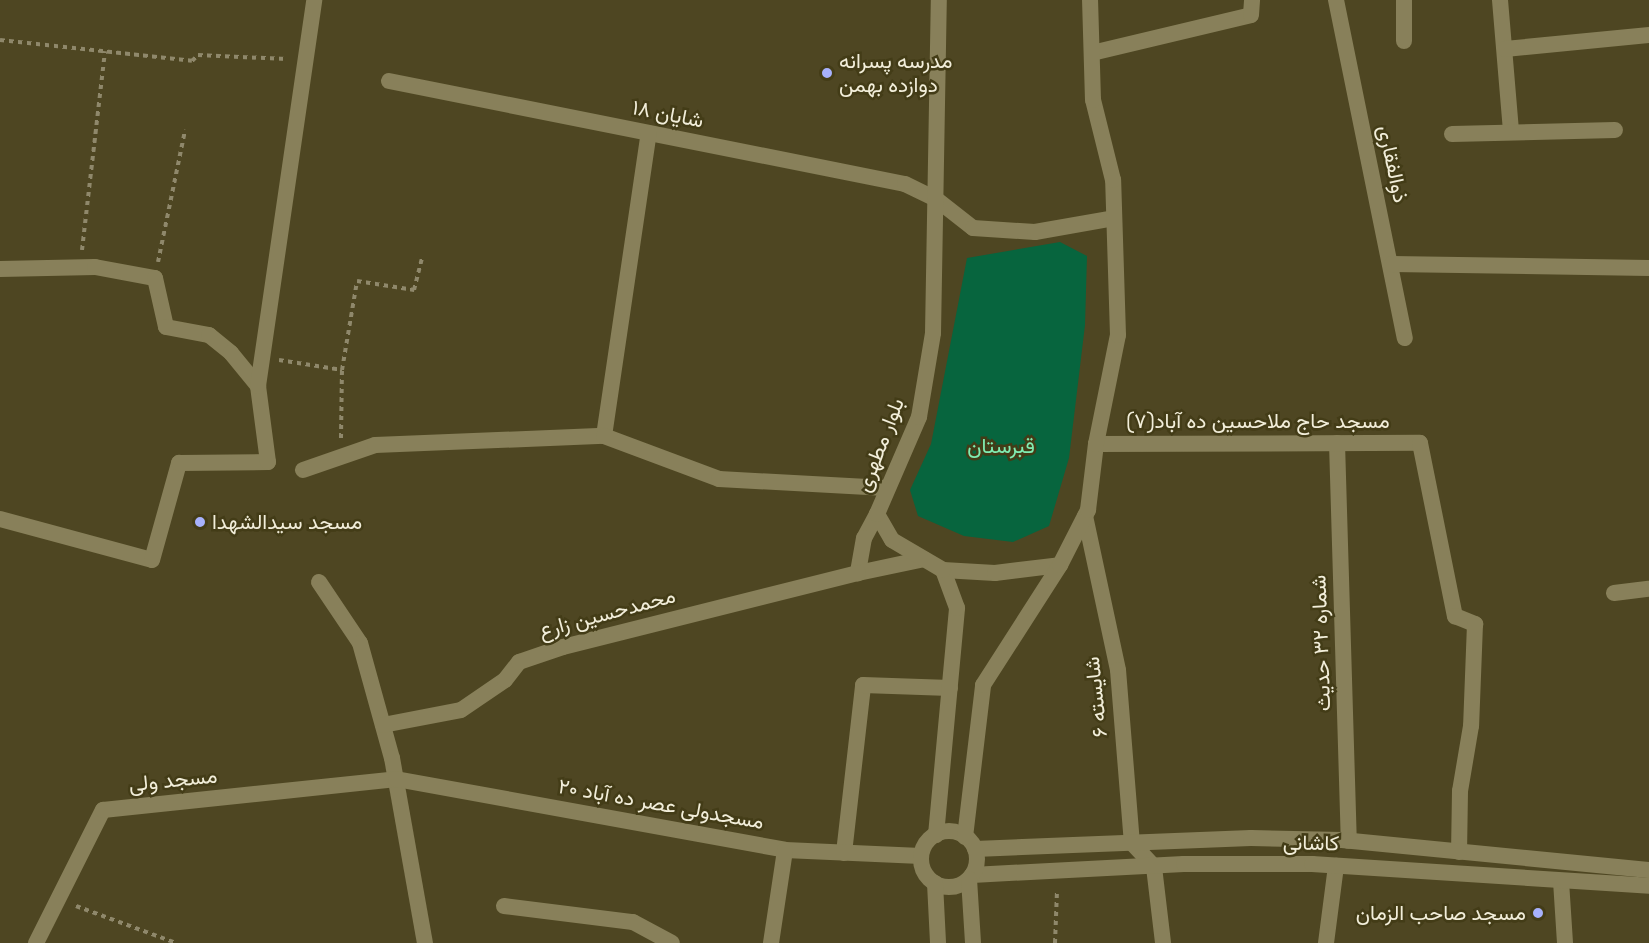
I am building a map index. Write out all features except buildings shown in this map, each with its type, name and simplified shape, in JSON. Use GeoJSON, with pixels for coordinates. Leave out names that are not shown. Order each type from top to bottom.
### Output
{"type":"FeatureCollection","features":[{"type":"Feature","properties":{"kind":"street"},"geometry":{"type":"LineString","coordinates":[[0,519],[152,560],[178,464],[268,462],[258,386],[314,0]]}},
{"type":"Feature","properties":{"kind":"street","name":"بلوار مطهری"},"geometry":{"type":"LineString","coordinates":[[939,0],[933,333],[919,417],[886,488],[877,514],[892,540],[943,570]]}},
{"type":"Feature","properties":{"kind":"street"},"geometry":{"type":"LineString","coordinates":[[973,943],[970,843],[983,685],[1060,565],[1085,516],[1096,444],[1118,335],[1113,180],[1093,100],[1090,0]]}},
{"type":"Feature","properties":{"kind":"street","name":"ذوالفقاری"},"geometry":{"type":"LineString","coordinates":[[1336,0],[1392,264],[1405,338]]}},
{"type":"Feature","properties":{"kind":"street"},"geometry":{"type":"LineString","coordinates":[[1404,0],[1404,41]]}},
{"type":"Feature","properties":{"kind":"street"},"geometry":{"type":"LineString","coordinates":[[1500,0],[1511,132]]}},
{"type":"Feature","properties":{"kind":"street"},"geometry":{"type":"LineString","coordinates":[[1092,52],[1252,7]]}},
{"type":"Feature","properties":{"kind":"street"},"geometry":{"type":"LineString","coordinates":[[1505,49],[1649,35]]}},
{"type":"Feature","properties":{"kind":"street","name":"شایان ۱۸"},"geometry":{"type":"LineString","coordinates":[[389,81],[905,184],[936,199],[973,228],[1035,232],[1114,218]]}},
{"type":"Feature","properties":{"kind":"street"},"geometry":{"type":"LineString","coordinates":[[1452,134],[1615,130]]}},
{"type":"Feature","properties":{"kind":"street"},"geometry":{"type":"LineString","coordinates":[[604,436],[649,133]]}},
{"type":"Feature","properties":{"kind":"street"},"geometry":{"type":"LineString","coordinates":[[1392,264],[1649,268]]}},
{"type":"Feature","properties":{"kind":"street"},"geometry":{"type":"LineString","coordinates":[[0,269],[80,267],[155,278],[166,327],[209,335],[231,353],[258,386]]}},
{"type":"Feature","properties":{"kind":"street"},"geometry":{"type":"LineString","coordinates":[[303,470],[375,445],[604,436],[719,479],[886,488]]}},
{"type":"Feature","properties":{"kind":"street","name":"شماره ۳۲ حدیث"},"geometry":{"type":"LineString","coordinates":[[1337,443],[1349,841]]}},
{"type":"Feature","properties":{"kind":"street","name":"مسجد حاج ملاحسین ده آباد(۷)"},"geometry":{"type":"LineString","coordinates":[[1096,444],[1420,443],[1455,616],[1475,624],[1471,726],[1460,791],[1459,852]]}},
{"type":"Feature","properties":{"kind":"street"},"geometry":{"type":"LineString","coordinates":[[858,573],[864,538],[877,514]]}},
{"type":"Feature","properties":{"kind":"street","name":"شایسته ۶"},"geometry":{"type":"LineString","coordinates":[[1085,516],[1118,670],[1132,843]]}},
{"type":"Feature","properties":{"kind":"street","name":"محمدحسین زارع"},"geometry":{"type":"LineString","coordinates":[[383,725],[461,710],[505,680],[519,662],[562,647],[858,573],[924,559]]}},
{"type":"Feature","properties":{"kind":"street"},"geometry":{"type":"LineString","coordinates":[[936,835],[957,608],[943,570],[995,573],[1060,565]]}},
{"type":"Feature","properties":{"kind":"street"},"geometry":{"type":"LineString","coordinates":[[319,582],[360,643],[396,779],[425,943]]}},
{"type":"Feature","properties":{"kind":"street"},"geometry":{"type":"LineString","coordinates":[[1614,593],[1649,589]]}},
{"type":"Feature","properties":{"kind":"street"},"geometry":{"type":"LineString","coordinates":[[844,853],[862,685],[950,688]]}},
{"type":"Feature","properties":{"kind":"street","name":"مسجدولی عصر ده آباد ۲۰"},"geometry":{"type":"LineString","coordinates":[[396,779],[785,850],[921,856]]}},
{"type":"Feature","properties":{"kind":"street","name":"مسجد ولی"},"geometry":{"type":"LineString","coordinates":[[36,943],[103,810],[396,779]]}},
{"type":"Feature","properties":{"kind":"street"},"geometry":{"type":"LineString","coordinates":[[970,843],[951,831],[936,835],[927,841],[921,856],[924,871],[935,883],[950,887],[970,877]]}},
{"type":"Feature","properties":{"kind":"street","name":"کاشانی"},"geometry":{"type":"LineString","coordinates":[[970,843],[1132,843],[1251,838],[1349,841],[1649,870]]}},
{"type":"Feature","properties":{"kind":"street"},"geometry":{"type":"LineString","coordinates":[[1132,843],[1154,867],[1163,943]]}},
{"type":"Feature","properties":{"kind":"street"},"geometry":{"type":"LineString","coordinates":[[771,943],[785,850]]}},
{"type":"Feature","properties":{"kind":"street"},"geometry":{"type":"LineString","coordinates":[[1326,943],[1336,866]]}},
{"type":"Feature","properties":{"kind":"street","name":"کاشانی"},"geometry":{"type":"LineString","coordinates":[[970,877],[1154,867],[1336,866],[1649,886]]}},
{"type":"Feature","properties":{"kind":"street"},"geometry":{"type":"LineString","coordinates":[[1561,881],[1565,943]]}},
{"type":"Feature","properties":{"kind":"street"},"geometry":{"type":"LineString","coordinates":[[935,883],[938,943]]}},
{"type":"Feature","properties":{"kind":"street"},"geometry":{"type":"LineString","coordinates":[[504,906],[633,922],[672,943]]}},
{"type":"Feature","properties":{"kind":"path"},"geometry":{"type":"LineString","coordinates":[[0,40],[192,61],[198,55],[304,60]]}},
{"type":"Feature","properties":{"kind":"path"},"geometry":{"type":"LineString","coordinates":[[80,267],[105,51]]}},
{"type":"Feature","properties":{"kind":"path"},"geometry":{"type":"LineString","coordinates":[[155,278],[185,130]]}},
{"type":"Feature","properties":{"kind":"path"},"geometry":{"type":"LineString","coordinates":[[340,457],[342,370],[357,281],[414,290],[422,259]]}},
{"type":"Feature","properties":{"kind":"path"},"geometry":{"type":"LineString","coordinates":[[263,358],[342,370]]}},
{"type":"Feature","properties":{"kind":"path"},"geometry":{"type":"LineString","coordinates":[[1055,943],[1058,871]]}},
{"type":"Feature","properties":{"kind":"path"},"geometry":{"type":"LineString","coordinates":[[58,900],[176,943]]}},
{"type":"Feature","properties":{"kind":"green space","name":"قبرستان"},"geometry":{"type":"Polygon","coordinates":[[[1060,242],[1087,256],[1085,325],[1069,458],[1049,526],[1013,542],[964,536],[918,516],[910,490],[931,444],[967,258],[1060,242]]]}},
{"type":"Feature","properties":{"kind":"place","name":"مدرسه پسرانه دوازده بهمن"},"geometry":{"type":"Point","coordinates":[827,73]}},
{"type":"Feature","properties":{"kind":"place","name":"مسجد سیدالشهدا"},"geometry":{"type":"Point","coordinates":[200,522]}},
{"type":"Feature","properties":{"kind":"place","name":"مسجد صاحب الزمان"},"geometry":{"type":"Point","coordinates":[1538,913]}}]}
